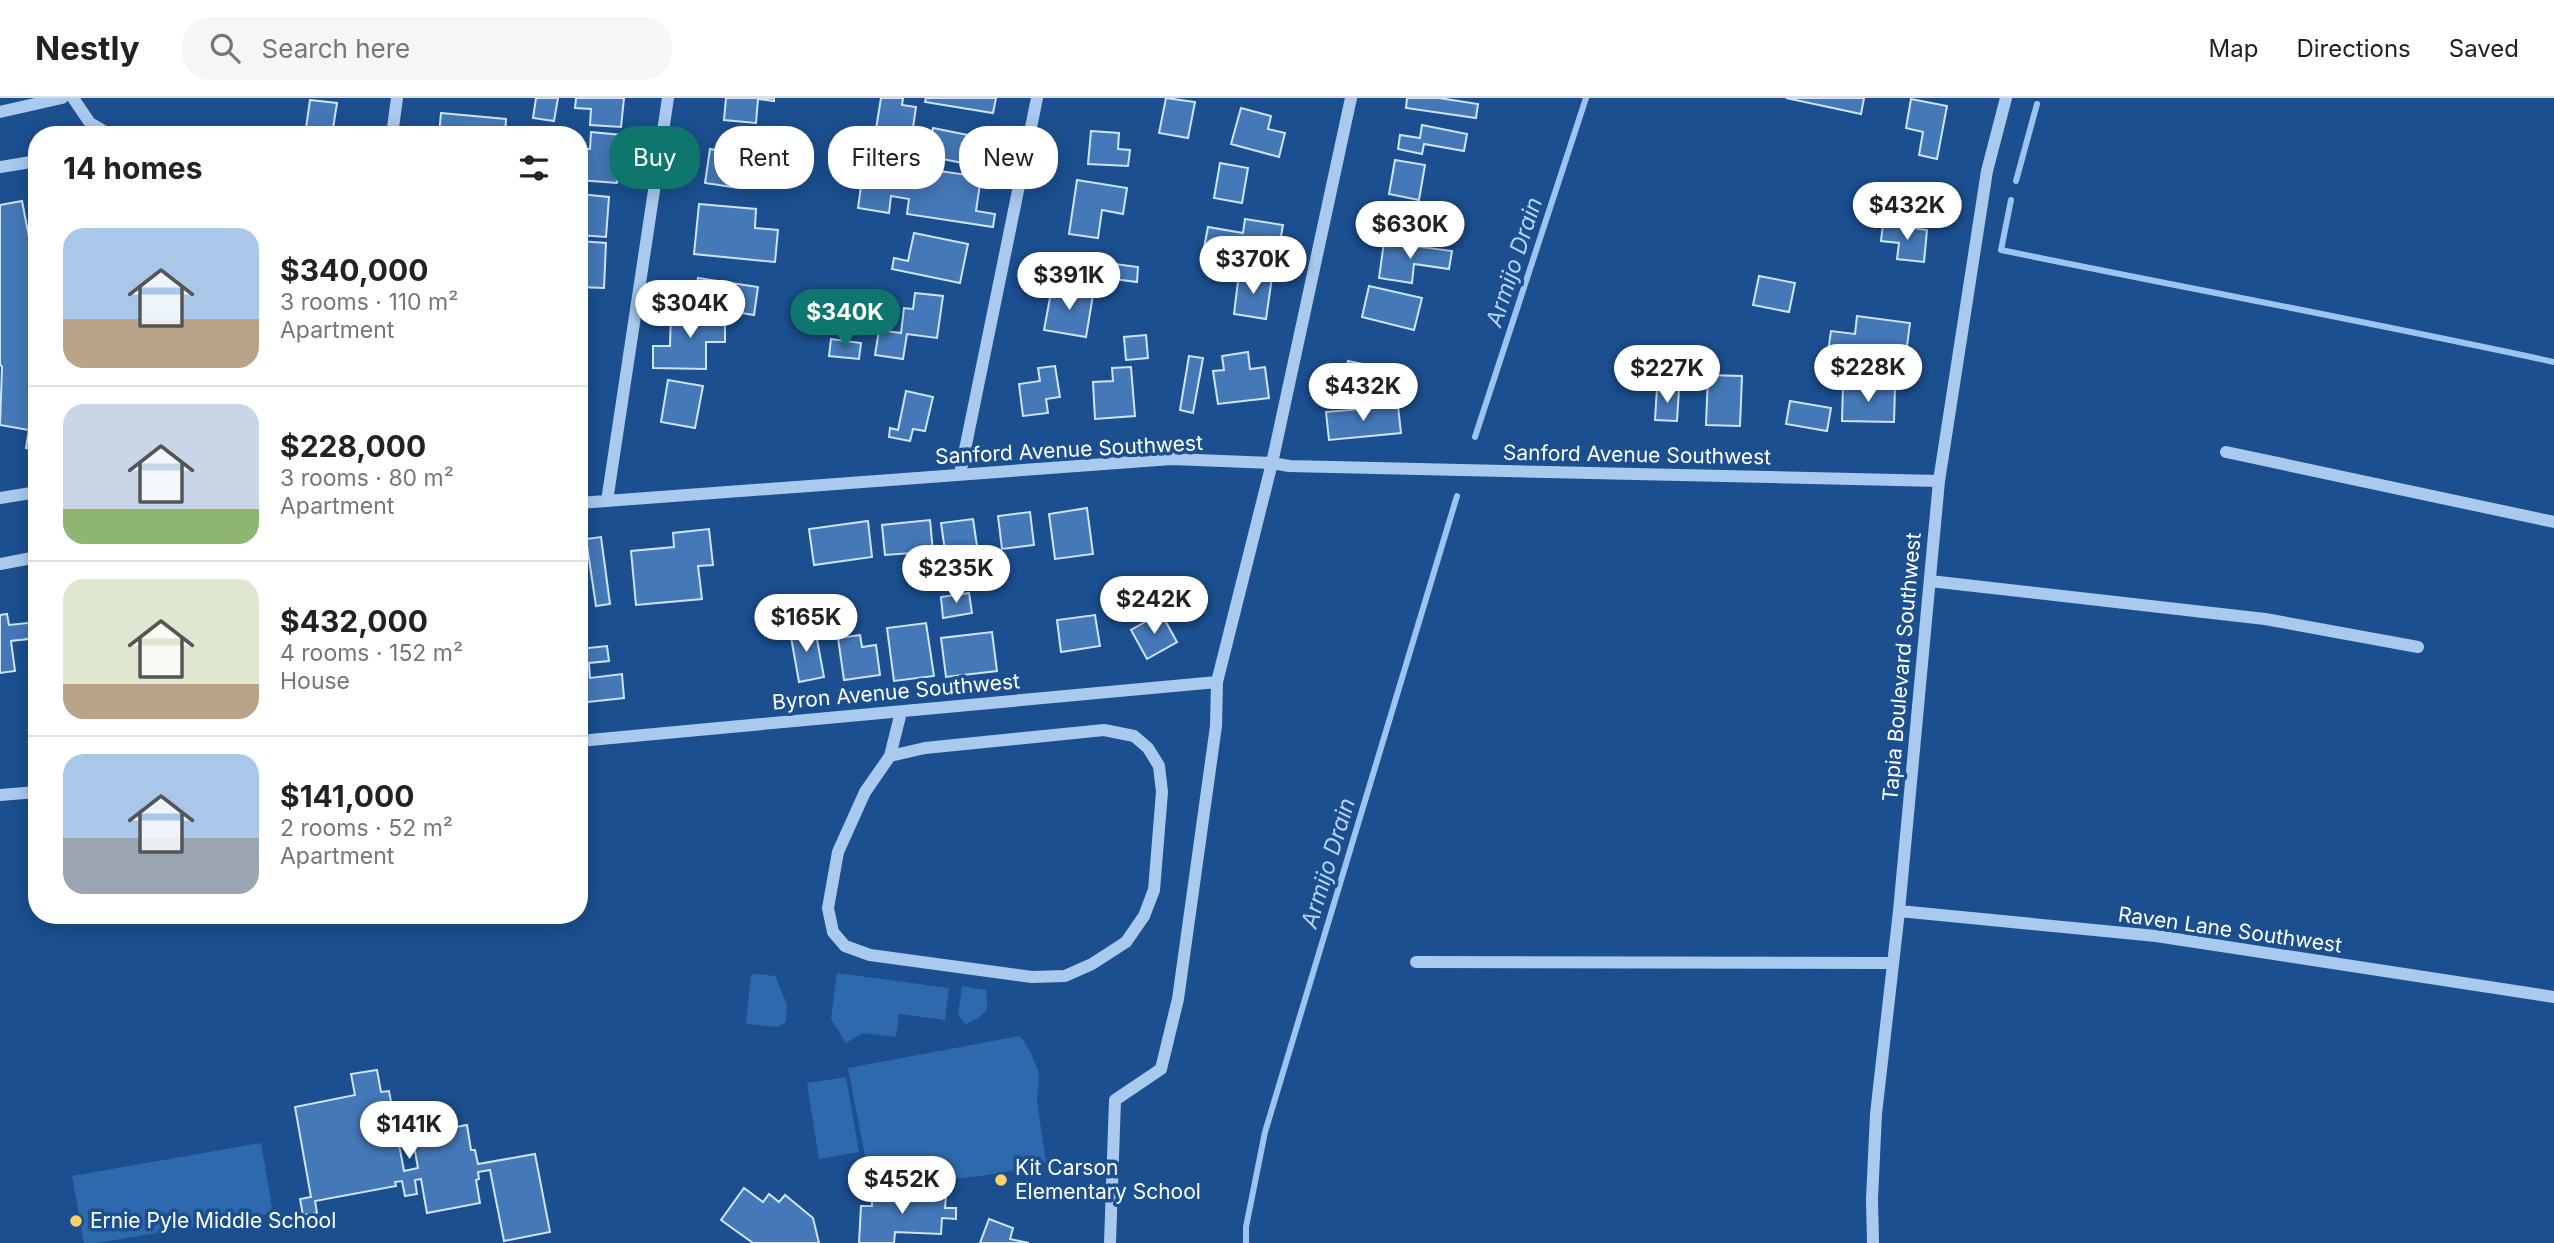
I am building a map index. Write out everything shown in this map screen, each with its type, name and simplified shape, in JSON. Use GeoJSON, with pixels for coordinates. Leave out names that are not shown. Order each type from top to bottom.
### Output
{"type":"FeatureCollection","features":[{"type":"Feature","properties":{"kind":"street"},"geometry":{"type":"LineString","coordinates":[[0,112],[62,98]]}},
{"type":"Feature","properties":{"kind":"street"},"geometry":{"type":"LineString","coordinates":[[73,98],[94,126]]}},
{"type":"Feature","properties":{"kind":"street"},"geometry":{"type":"LineString","coordinates":[[392,126],[397,98]]}},
{"type":"Feature","properties":{"kind":"street"},"geometry":{"type":"LineString","coordinates":[[607,501],[668,98]]}},
{"type":"Feature","properties":{"kind":"street"},"geometry":{"type":"LineString","coordinates":[[960,474],[1037,98]]}},
{"type":"Feature","properties":{"kind":"street"},"geometry":{"type":"LineString","coordinates":[[1110,1243],[1115,1100],[1161,1069],[1178,999],[1216,726],[1217,682],[1272,463],[1351,98]]}},
{"type":"Feature","properties":{"kind":"street","name":"Tapia Boulevard Southwest"},"geometry":{"type":"LineString","coordinates":[[1872,1243],[1876,1114],[1899,911],[1939,481],[1987,171],[2006,98]]}},
{"type":"Feature","properties":{"kind":"street"},"geometry":{"type":"LineString","coordinates":[[0,167],[28,162]]}},
{"type":"Feature","properties":{"kind":"street"},"geometry":{"type":"LineString","coordinates":[[2226,452],[2554,522]]}},
{"type":"Feature","properties":{"kind":"street","name":"Sanford Avenue Southwest"},"geometry":{"type":"LineString","coordinates":[[588,502],[1172,459],[1289,466],[1939,481]]}},
{"type":"Feature","properties":{"kind":"street"},"geometry":{"type":"LineString","coordinates":[[0,498],[28,493]]}},
{"type":"Feature","properties":{"kind":"street"},"geometry":{"type":"LineString","coordinates":[[0,564],[28,559]]}},
{"type":"Feature","properties":{"kind":"street"},"geometry":{"type":"LineString","coordinates":[[1930,581],[2265,619],[2418,648]]}},
{"type":"Feature","properties":{"kind":"street","name":"Byron Avenue Southwest"},"geometry":{"type":"LineString","coordinates":[[588,740],[1217,682]]}},
{"type":"Feature","properties":{"kind":"street"},"geometry":{"type":"LineString","coordinates":[[890,756],[925,748],[1104,730],[1134,736],[1148,748],[1159,766],[1162,792],[1154,890],[1144,916],[1126,943],[1092,964],[1065,976],[1032,977],[870,955],[845,946],[833,932],[828,908],[838,852],[865,792],[890,756],[901,712]]}},
{"type":"Feature","properties":{"kind":"street"},"geometry":{"type":"LineString","coordinates":[[0,795],[28,793]]}},
{"type":"Feature","properties":{"kind":"street","name":"Raven Lane Southwest"},"geometry":{"type":"LineString","coordinates":[[1899,911],[2156,936],[2554,997]]}},
{"type":"Feature","properties":{"kind":"street"},"geometry":{"type":"LineString","coordinates":[[1416,962],[1892,963]]}},
{"type":"Feature","properties":{"kind":"shaded area"},"geometry":{"type":"Polygon","coordinates":[[[837,973],[949,988],[945,1020],[899,1014],[896,1037],[863,1033],[846,1043],[831,1019],[837,973]]]}},
{"type":"Feature","properties":{"kind":"shaded area"},"geometry":{"type":"Polygon","coordinates":[[[751,975],[775,976],[787,1004],[786,1022],[778,1027],[746,1024],[751,975]]]}},
{"type":"Feature","properties":{"kind":"shaded area"},"geometry":{"type":"Polygon","coordinates":[[[962,986],[986,990],[987,998],[985,1012],[966,1024],[958,1015],[962,986]]]}},
{"type":"Feature","properties":{"kind":"shaded area"},"geometry":{"type":"Polygon","coordinates":[[[1020,1036],[1039,1073],[1037,1102],[1046,1162],[981,1176],[870,1182],[848,1068],[1020,1036]]]}},
{"type":"Feature","properties":{"kind":"shaded area"},"geometry":{"type":"Polygon","coordinates":[[[846,1077],[859,1152],[819,1159],[807,1083],[846,1077]]]}},
{"type":"Feature","properties":{"kind":"shaded area"},"geometry":{"type":"Polygon","coordinates":[[[261,1143],[273,1213],[84,1243],[72,1176],[261,1143]]]}},
{"type":"Feature","properties":{"kind":"building"},"geometry":{"type":"Polygon","coordinates":[[[536,98],[558,98],[554,121],[533,118],[536,98]]]}},
{"type":"Feature","properties":{"kind":"building"},"geometry":{"type":"Polygon","coordinates":[[[576,98],[624,98],[621,126],[590,125],[591,109],[575,108],[576,98]]]}},
{"type":"Feature","properties":{"kind":"building"},"geometry":{"type":"Polygon","coordinates":[[[726,98],[774,98],[774,101],[758,99],[756,123],[724,120],[726,98]]]}},
{"type":"Feature","properties":{"kind":"building"},"geometry":{"type":"Polygon","coordinates":[[[881,98],[903,98],[902,105],[916,107],[913,126],[876,126],[881,98]]]}},
{"type":"Feature","properties":{"kind":"building"},"geometry":{"type":"Polygon","coordinates":[[[926,98],[996,98],[993,113],[925,102],[926,98]]]}},
{"type":"Feature","properties":{"kind":"building"},"geometry":{"type":"Polygon","coordinates":[[[1166,98],[1195,102],[1188,138],[1159,133],[1166,98]]]}},
{"type":"Feature","properties":{"kind":"building"},"geometry":{"type":"Polygon","coordinates":[[[1407,98],[1439,98],[1478,104],[1476,118],[1406,108],[1407,98]]]}},
{"type":"Feature","properties":{"kind":"building"},"geometry":{"type":"Polygon","coordinates":[[[1786,98],[1864,98],[1861,114],[1786,98]]]}},
{"type":"Feature","properties":{"kind":"building"},"geometry":{"type":"Polygon","coordinates":[[[1911,99],[1947,106],[1937,159],[1919,155],[1923,132],[1906,128],[1911,99]]]}},
{"type":"Feature","properties":{"kind":"building"},"geometry":{"type":"Polygon","coordinates":[[[310,100],[337,103],[333,126],[306,126],[310,100]]]}},
{"type":"Feature","properties":{"kind":"building"},"geometry":{"type":"Polygon","coordinates":[[[1241,108],[1271,116],[1268,129],[1285,133],[1279,157],[1231,144],[1241,108]]]}},
{"type":"Feature","properties":{"kind":"building"},"geometry":{"type":"Polygon","coordinates":[[[441,113],[506,119],[506,126],[440,126],[441,113]]]}},
{"type":"Feature","properties":{"kind":"building"},"geometry":{"type":"Polygon","coordinates":[[[1422,125],[1467,134],[1464,151],[1424,144],[1422,154],[1398,149],[1400,135],[1420,138],[1422,125]]]}},
{"type":"Feature","properties":{"kind":"building"},"geometry":{"type":"Polygon","coordinates":[[[945,130],[959,133],[959,162],[945,160],[945,130]]]}},
{"type":"Feature","properties":{"kind":"building"},"geometry":{"type":"Polygon","coordinates":[[[1091,131],[1119,133],[1118,149],[1130,150],[1128,166],[1088,164],[1091,131]]]}},
{"type":"Feature","properties":{"kind":"building"},"geometry":{"type":"Polygon","coordinates":[[[591,132],[609,134],[609,182],[588,181],[591,132]]]}},
{"type":"Feature","properties":{"kind":"building"},"geometry":{"type":"Polygon","coordinates":[[[710,149],[714,150],[714,184],[705,183],[710,149]]]}},
{"type":"Feature","properties":{"kind":"building"},"geometry":{"type":"Polygon","coordinates":[[[1395,160],[1425,165],[1419,200],[1389,194],[1395,160]]]}},
{"type":"Feature","properties":{"kind":"building"},"geometry":{"type":"Polygon","coordinates":[[[1220,163],[1248,168],[1242,203],[1214,198],[1220,163]]]}},
{"type":"Feature","properties":{"kind":"building"},"geometry":{"type":"Polygon","coordinates":[[[945,172],[959,174],[959,189],[979,189],[976,211],[995,214],[993,227],[907,214],[909,199],[891,196],[889,213],[858,208],[861,189],[945,189],[945,172]]]}},
{"type":"Feature","properties":{"kind":"building"},"geometry":{"type":"Polygon","coordinates":[[[1077,180],[1127,188],[1123,214],[1102,210],[1098,238],[1069,234],[1077,180]]]}},
{"type":"Feature","properties":{"kind":"building"},"geometry":{"type":"Polygon","coordinates":[[[588,195],[609,197],[606,237],[588,236],[588,195]]]}},
{"type":"Feature","properties":{"kind":"building"},"geometry":{"type":"Polygon","coordinates":[[[22,201],[28,232],[28,430],[0,425],[0,205],[22,201]]]}},
{"type":"Feature","properties":{"kind":"building"},"geometry":{"type":"Polygon","coordinates":[[[699,204],[756,209],[755,228],[778,230],[775,262],[694,254],[699,204]]]}},
{"type":"Feature","properties":{"kind":"building"},"geometry":{"type":"Polygon","coordinates":[[[1245,219],[1283,225],[1276,265],[1203,253],[1208,227],[1243,233],[1245,219]]]}},
{"type":"Feature","properties":{"kind":"building"},"geometry":{"type":"Polygon","coordinates":[[[1883,224],[1927,230],[1924,262],[1897,259],[1899,243],[1881,241],[1883,224]]]}},
{"type":"Feature","properties":{"kind":"building"},"geometry":{"type":"Polygon","coordinates":[[[914,233],[968,244],[960,283],[892,269],[894,258],[908,261],[914,233]]]}},
{"type":"Feature","properties":{"kind":"building"},"geometry":{"type":"Polygon","coordinates":[[[588,242],[606,243],[604,288],[588,287],[588,242]]]}},
{"type":"Feature","properties":{"kind":"building"},"geometry":{"type":"Polygon","coordinates":[[[1384,242],[1452,251],[1449,269],[1414,264],[1412,283],[1379,278],[1384,242]]]}},
{"type":"Feature","properties":{"kind":"building"},"geometry":{"type":"Polygon","coordinates":[[[1071,258],[1138,267],[1137,282],[1069,273],[1071,258]]]}},
{"type":"Feature","properties":{"kind":"building"},"geometry":{"type":"Polygon","coordinates":[[[1239,273],[1272,277],[1266,319],[1234,314],[1239,273]]]}},
{"type":"Feature","properties":{"kind":"building"},"geometry":{"type":"Polygon","coordinates":[[[1759,276],[1795,283],[1789,312],[1753,305],[1759,276]]]}},
{"type":"Feature","properties":{"kind":"building"},"geometry":{"type":"Polygon","coordinates":[[[698,278],[758,287],[754,315],[693,305],[698,278]]]}},
{"type":"Feature","properties":{"kind":"building"},"geometry":{"type":"Polygon","coordinates":[[[1369,286],[1422,298],[1414,330],[1362,317],[1369,286]]]}},
{"type":"Feature","properties":{"kind":"building"},"geometry":{"type":"Polygon","coordinates":[[[1052,287],[1093,295],[1086,337],[1044,330],[1052,287]]]}},
{"type":"Feature","properties":{"kind":"building"},"geometry":{"type":"Polygon","coordinates":[[[915,293],[943,296],[937,338],[907,334],[903,359],[875,355],[879,330],[901,333],[904,308],[913,309],[915,293]]]}},
{"type":"Feature","properties":{"kind":"building"},"geometry":{"type":"Polygon","coordinates":[[[671,311],[725,312],[725,342],[706,342],[706,369],[653,368],[653,346],[670,346],[671,311]]]}},
{"type":"Feature","properties":{"kind":"building"},"geometry":{"type":"Polygon","coordinates":[[[1857,316],[1910,323],[1905,362],[1867,357],[1865,370],[1826,365],[1831,331],[1855,334],[1857,316]]]}},
{"type":"Feature","properties":{"kind":"building"},"geometry":{"type":"Polygon","coordinates":[[[1146,335],[1148,358],[1126,360],[1124,337],[1146,335]]]}},
{"type":"Feature","properties":{"kind":"building"},"geometry":{"type":"Polygon","coordinates":[[[831,339],[861,343],[859,359],[829,356],[831,339]]]}},
{"type":"Feature","properties":{"kind":"building"},"geometry":{"type":"Polygon","coordinates":[[[1248,352],[1250,369],[1265,367],[1269,398],[1218,404],[1213,371],[1224,370],[1222,356],[1248,352]]]}},
{"type":"Feature","properties":{"kind":"building"},"geometry":{"type":"Polygon","coordinates":[[[1189,356],[1203,358],[1193,413],[1180,410],[1189,356]]]}},
{"type":"Feature","properties":{"kind":"building"},"geometry":{"type":"Polygon","coordinates":[[[1348,361],[1397,371],[1392,396],[1343,386],[1348,361]]]}},
{"type":"Feature","properties":{"kind":"building"},"geometry":{"type":"Polygon","coordinates":[[[1055,366],[1060,397],[1046,399],[1048,413],[1023,416],[1019,384],[1040,381],[1038,368],[1055,366]]]}},
{"type":"Feature","properties":{"kind":"building"},"geometry":{"type":"Polygon","coordinates":[[[1131,367],[1135,416],[1095,419],[1093,382],[1113,381],[1112,368],[1131,367]]]}},
{"type":"Feature","properties":{"kind":"building"},"geometry":{"type":"Polygon","coordinates":[[[1708,375],[1742,376],[1740,426],[1706,425],[1708,375]]]}},
{"type":"Feature","properties":{"kind":"building"},"geometry":{"type":"Polygon","coordinates":[[[668,380],[703,386],[695,428],[661,422],[668,380]]]}},
{"type":"Feature","properties":{"kind":"building"},"geometry":{"type":"Polygon","coordinates":[[[1843,385],[1895,387],[1894,422],[1842,421],[1843,385]]]}},
{"type":"Feature","properties":{"kind":"building"},"geometry":{"type":"Polygon","coordinates":[[[1657,388],[1679,389],[1677,421],[1655,420],[1657,388]]]}},
{"type":"Feature","properties":{"kind":"building"},"geometry":{"type":"Polygon","coordinates":[[[906,391],[933,397],[925,431],[913,429],[910,441],[889,437],[890,428],[898,430],[906,391]]]}},
{"type":"Feature","properties":{"kind":"building"},"geometry":{"type":"Polygon","coordinates":[[[1790,401],[1831,408],[1827,431],[1786,424],[1790,401]]]}},
{"type":"Feature","properties":{"kind":"building"},"geometry":{"type":"Polygon","coordinates":[[[1398,406],[1401,433],[1329,440],[1326,412],[1398,406]]]}},
{"type":"Feature","properties":{"kind":"building"},"geometry":{"type":"Polygon","coordinates":[[[1087,508],[1093,554],[1055,559],[1049,514],[1087,508]]]}},
{"type":"Feature","properties":{"kind":"building"},"geometry":{"type":"Polygon","coordinates":[[[1030,512],[1034,545],[1002,549],[998,516],[1030,512]]]}},
{"type":"Feature","properties":{"kind":"building"},"geometry":{"type":"Polygon","coordinates":[[[973,519],[977,546],[959,549],[961,563],[947,565],[941,523],[973,519]]]}},
{"type":"Feature","properties":{"kind":"building"},"geometry":{"type":"Polygon","coordinates":[[[930,520],[936,584],[915,586],[912,553],[885,555],[882,525],[930,520]]]}},
{"type":"Feature","properties":{"kind":"building"},"geometry":{"type":"Polygon","coordinates":[[[868,521],[872,557],[814,565],[809,529],[868,521]]]}},
{"type":"Feature","properties":{"kind":"building"},"geometry":{"type":"Polygon","coordinates":[[[709,529],[713,565],[698,566],[702,599],[636,605],[631,551],[674,547],[673,533],[709,529]]]}},
{"type":"Feature","properties":{"kind":"building"},"geometry":{"type":"Polygon","coordinates":[[[601,537],[610,604],[596,606],[588,539],[601,537]]]}},
{"type":"Feature","properties":{"kind":"building"},"geometry":{"type":"Polygon","coordinates":[[[969,593],[972,613],[943,618],[941,597],[969,593]]]}},
{"type":"Feature","properties":{"kind":"building"},"geometry":{"type":"Polygon","coordinates":[[[1161,613],[1177,642],[1147,659],[1131,630],[1161,613]]]}},
{"type":"Feature","properties":{"kind":"building"},"geometry":{"type":"Polygon","coordinates":[[[7,614],[9,625],[28,623],[28,639],[11,641],[15,671],[0,673],[0,615],[7,614]]]}},
{"type":"Feature","properties":{"kind":"building"},"geometry":{"type":"Polygon","coordinates":[[[1095,615],[1100,646],[1061,652],[1057,620],[1095,615]]]}},
{"type":"Feature","properties":{"kind":"building"},"geometry":{"type":"Polygon","coordinates":[[[805,623],[807,636],[816,634],[824,677],[799,682],[789,626],[805,623]]]}},
{"type":"Feature","properties":{"kind":"building"},"geometry":{"type":"Polygon","coordinates":[[[926,623],[934,676],[894,681],[887,628],[926,623]]]}},
{"type":"Feature","properties":{"kind":"building"},"geometry":{"type":"Polygon","coordinates":[[[992,632],[997,671],[946,677],[941,638],[992,632]]]}},
{"type":"Feature","properties":{"kind":"building"},"geometry":{"type":"Polygon","coordinates":[[[860,635],[862,647],[876,645],[880,675],[844,680],[838,638],[860,635]]]}},
{"type":"Feature","properties":{"kind":"building"},"geometry":{"type":"Polygon","coordinates":[[[607,646],[609,661],[589,663],[590,678],[622,674],[624,698],[588,702],[588,648],[607,646]]]}},
{"type":"Feature","properties":{"kind":"building"},"geometry":{"type":"Polygon","coordinates":[[[377,1070],[381,1092],[389,1091],[404,1171],[418,1168],[412,1135],[467,1125],[471,1150],[475,1150],[478,1164],[535,1154],[550,1232],[504,1241],[490,1170],[478,1172],[479,1179],[476,1180],[480,1203],[427,1213],[421,1179],[415,1180],[417,1194],[405,1196],[402,1181],[395,1182],[396,1186],[315,1201],[317,1213],[303,1215],[300,1199],[311,1197],[295,1107],[355,1095],[351,1074],[377,1070]]]}},
{"type":"Feature","properties":{"kind":"building"},"geometry":{"type":"Polygon","coordinates":[[[744,1188],[763,1202],[769,1194],[779,1202],[785,1195],[813,1218],[819,1243],[753,1243],[721,1220],[744,1188]]]}},
{"type":"Feature","properties":{"kind":"building"},"geometry":{"type":"Polygon","coordinates":[[[872,1192],[946,1196],[945,1208],[956,1208],[956,1219],[942,1218],[941,1234],[895,1232],[894,1243],[859,1243],[861,1206],[872,1206],[872,1192]]]}},
{"type":"Feature","properties":{"kind":"building"},"geometry":{"type":"Polygon","coordinates":[[[989,1219],[1013,1228],[1010,1239],[1029,1243],[980,1243],[989,1219]]]}},
{"type":"Feature","properties":{"kind":"waterway","name":"Armijo Drain"},"geometry":{"type":"LineString","coordinates":[[1475,437],[1586,98]]}},
{"type":"Feature","properties":{"kind":"waterway"},"geometry":{"type":"LineString","coordinates":[[2016,181],[2037,104]]}},
{"type":"Feature","properties":{"kind":"waterway"},"geometry":{"type":"LineString","coordinates":[[2011,200],[2001,250],[2554,362]]}},
{"type":"Feature","properties":{"kind":"waterway","name":"Armijo Drain"},"geometry":{"type":"LineString","coordinates":[[1246,1243],[1246,1227],[1265,1132],[1457,496]]}},
{"type":"Feature","properties":{"kind":"place","name":"Kit Carson Elementary School"},"geometry":{"type":"Point","coordinates":[1001,1180]}},
{"type":"Feature","properties":{"kind":"place","name":"Ernie Pyle Middle School"},"geometry":{"type":"Point","coordinates":[76,1221]}}]}
